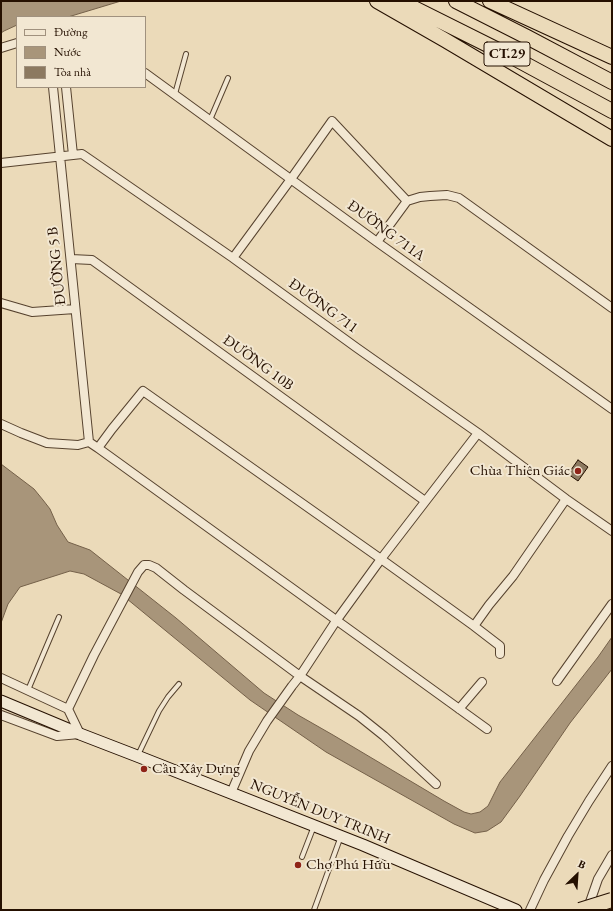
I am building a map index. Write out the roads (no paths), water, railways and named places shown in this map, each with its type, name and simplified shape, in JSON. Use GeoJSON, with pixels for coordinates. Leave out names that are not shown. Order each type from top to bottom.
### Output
{"type":"FeatureCollection","features":[{"type":"Feature","properties":{"kind":"highway"},"geometry":{"type":"LineString","coordinates":[[377,1],[612,139]]}},
{"type":"Feature","properties":{"kind":"highway","name":"CT.29"},"geometry":{"type":"LineString","coordinates":[[400,1],[514,58],[612,110]]}},
{"type":"Feature","properties":{"kind":"highway","name":"CT.29"},"geometry":{"type":"LineString","coordinates":[[456,1],[612,82]]}},
{"type":"Feature","properties":{"kind":"highway"},"geometry":{"type":"LineString","coordinates":[[490,1],[612,57]]}},
{"type":"Feature","properties":{"kind":"highway"},"geometry":{"type":"LineString","coordinates":[[580,910],[612,900]]}},
{"type":"Feature","properties":{"kind":"main road","name":"NGUYỄN DUY TRINH"},"geometry":{"type":"LineString","coordinates":[[1,701],[80,734],[341,836],[516,910]]}},
{"type":"Feature","properties":{"kind":"street"},"geometry":{"type":"LineString","coordinates":[[1,48],[16,44]]}},
{"type":"Feature","properties":{"kind":"street","name":"ĐƯỜNG 711A"},"geometry":{"type":"LineString","coordinates":[[146,74],[377,242],[612,409]]}},
{"type":"Feature","properties":{"kind":"street","name":"ĐƯỜNG 5 B"},"geometry":{"type":"LineString","coordinates":[[53,88],[89,442]]}},
{"type":"Feature","properties":{"kind":"street"},"geometry":{"type":"LineString","coordinates":[[66,88],[73,155]]}},
{"type":"Feature","properties":{"kind":"street"},"geometry":{"type":"LineString","coordinates":[[233,258],[332,121],[407,201]]}},
{"type":"Feature","properties":{"kind":"street","name":"ĐƯỜNG 711"},"geometry":{"type":"LineString","coordinates":[[1,163],[82,154],[233,258],[612,531]]}},
{"type":"Feature","properties":{"kind":"street"},"geometry":{"type":"LineString","coordinates":[[377,242],[407,201],[420,197],[447,195],[459,198],[612,308]]}},
{"type":"Feature","properties":{"kind":"street","name":"ĐƯỜNG 10B"},"geometry":{"type":"LineString","coordinates":[[71,259],[92,260],[425,501]]}},
{"type":"Feature","properties":{"kind":"street"},"geometry":{"type":"LineString","coordinates":[[1,303],[32,312],[75,309]]}},
{"type":"Feature","properties":{"kind":"street"},"geometry":{"type":"LineString","coordinates":[[98,448],[144,391],[474,626],[500,646],[500,654]]}},
{"type":"Feature","properties":{"kind":"street"},"geometry":{"type":"LineString","coordinates":[[1,424],[47,443],[78,445],[89,442],[486,729]]}},
{"type":"Feature","properties":{"kind":"street"},"geometry":{"type":"LineString","coordinates":[[231,793],[249,751],[336,621],[381,559],[478,433]]}},
{"type":"Feature","properties":{"kind":"street"},"geometry":{"type":"LineString","coordinates":[[474,626],[513,576],[566,499]]}},
{"type":"Feature","properties":{"kind":"street"},"geometry":{"type":"LineString","coordinates":[[68,709],[94,655],[138,572],[144,565],[152,566],[300,676],[359,716],[384,736],[436,784]]}},
{"type":"Feature","properties":{"kind":"street"},"geometry":{"type":"LineString","coordinates":[[557,681],[612,604]]}},
{"type":"Feature","properties":{"kind":"street"},"geometry":{"type":"LineString","coordinates":[[1,678],[68,709],[80,734],[57,736],[1,715]]}},
{"type":"Feature","properties":{"kind":"street"},"geometry":{"type":"LineString","coordinates":[[459,709],[482,682]]}},
{"type":"Feature","properties":{"kind":"street"},"geometry":{"type":"LineString","coordinates":[[530,910],[544,880],[572,830],[612,766]]}},
{"type":"Feature","properties":{"kind":"street"},"geometry":{"type":"LineString","coordinates":[[586,910],[598,879],[612,855]]}},
{"type":"Feature","properties":{"kind":"lane"},"geometry":{"type":"LineString","coordinates":[[175,94],[186,54]]}},
{"type":"Feature","properties":{"kind":"lane"},"geometry":{"type":"LineString","coordinates":[[210,120],[228,78]]}},
{"type":"Feature","properties":{"kind":"lane"},"geometry":{"type":"LineString","coordinates":[[28,691],[59,617]]}},
{"type":"Feature","properties":{"kind":"lane"},"geometry":{"type":"LineString","coordinates":[[138,756],[158,711],[179,684]]}},
{"type":"Feature","properties":{"kind":"lane"},"geometry":{"type":"LineString","coordinates":[[302,857],[314,826]]}},
{"type":"Feature","properties":{"kind":"lane"},"geometry":{"type":"LineString","coordinates":[[314,910],[341,836]]}},
{"type":"Feature","properties":{"kind":"water"},"geometry":{"type":"Polygon","coordinates":[[[1,1],[121,1],[71,16],[16,16],[16,25],[1,33],[1,1]]]}},
{"type":"Feature","properties":{"kind":"water"},"geometry":{"type":"Polygon","coordinates":[[[1,464],[34,489],[50,509],[57,525],[68,542],[90,550],[176,618],[264,693],[298,715],[464,812],[471,814],[480,812],[488,806],[500,782],[612,637],[612,669],[570,723],[501,822],[487,831],[475,833],[454,824],[326,752],[250,700],[121,594],[84,574],[70,571],[20,587],[8,604],[1,623],[1,464]]]}},
{"type":"Feature","properties":{"kind":"place","name":"Chùa Thiên Giác"},"geometry":{"type":"Point","coordinates":[578,471]}},
{"type":"Feature","properties":{"kind":"place","name":"Cầu Xây Dựng"},"geometry":{"type":"Point","coordinates":[144,769]}},
{"type":"Feature","properties":{"kind":"place","name":"Chợ Phú Hữu"},"geometry":{"type":"Point","coordinates":[298,865]}}]}
